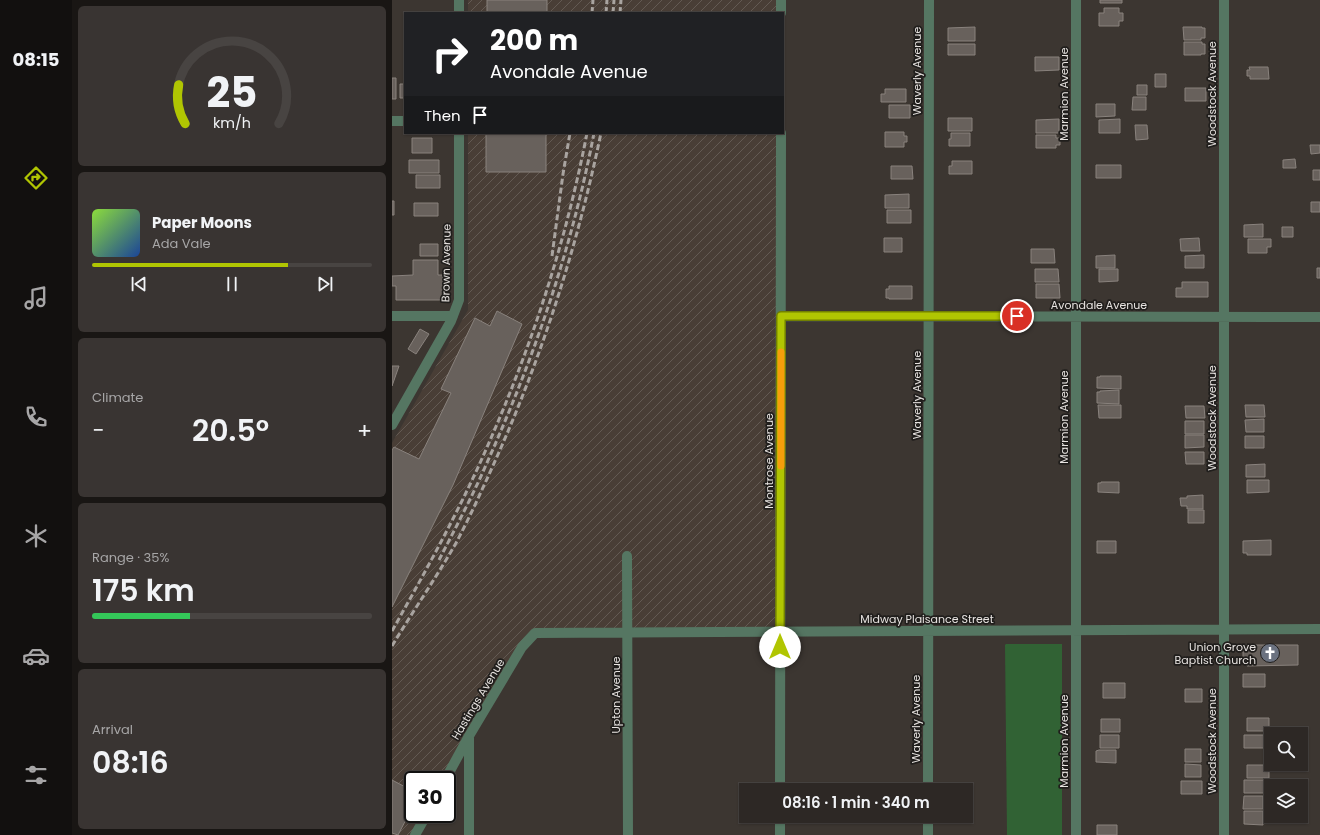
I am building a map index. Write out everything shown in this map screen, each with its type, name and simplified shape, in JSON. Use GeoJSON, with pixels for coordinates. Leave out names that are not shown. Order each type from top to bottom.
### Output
{"type":"FeatureCollection","features":[{"type":"Feature","properties":{"kind":"street"},"geometry":{"type":"LineString","coordinates":[[459,0],[459,12]]}},
{"type":"Feature","properties":{"kind":"street"},"geometry":{"type":"LineString","coordinates":[[781,0],[781,12]]}},
{"type":"Feature","properties":{"kind":"street","name":"Waverly Avenue"},"geometry":{"type":"LineString","coordinates":[[928,783],[929,0]]}},
{"type":"Feature","properties":{"kind":"street","name":"Marmion Avenue"},"geometry":{"type":"LineString","coordinates":[[1076,0],[1076,835]]}},
{"type":"Feature","properties":{"kind":"street","name":"Woodstock Avenue"},"geometry":{"type":"LineString","coordinates":[[1224,0],[1224,835]]}},
{"type":"Feature","properties":{"kind":"street"},"geometry":{"type":"LineString","coordinates":[[392,121],[404,120]]}},
{"type":"Feature","properties":{"kind":"street","name":"Brown Avenue"},"geometry":{"type":"LineString","coordinates":[[392,425],[453,316],[459,300],[459,134]]}},
{"type":"Feature","properties":{"kind":"street","name":"Montrose Avenue"},"geometry":{"type":"LineString","coordinates":[[780,783],[781,134]]}},
{"type":"Feature","properties":{"kind":"street","name":"Avondale Avenue"},"geometry":{"type":"LineString","coordinates":[[781,316],[929,315],[1076,317],[1320,317]]}},
{"type":"Feature","properties":{"kind":"street"},"geometry":{"type":"LineString","coordinates":[[392,316],[453,316]]}},
{"type":"Feature","properties":{"kind":"street","name":"Upton Avenue"},"geometry":{"type":"LineString","coordinates":[[627,556],[628,835]]}},
{"type":"Feature","properties":{"kind":"street","name":"Midway Plaisance Street"},"geometry":{"type":"LineString","coordinates":[[535,633],[1320,629]]}},
{"type":"Feature","properties":{"kind":"street","name":"Hastings Avenue"},"geometry":{"type":"LineString","coordinates":[[450,771],[522,647],[535,633]]}},
{"type":"Feature","properties":{"kind":"street"},"geometry":{"type":"LineString","coordinates":[[469,736],[469,835]]}},
{"type":"Feature","properties":{"kind":"street"},"geometry":{"type":"LineString","coordinates":[[415,835],[422,823]]}},
{"type":"Feature","properties":{"kind":"street"},"geometry":{"type":"LineString","coordinates":[[780,823],[780,835]]}},
{"type":"Feature","properties":{"kind":"street"},"geometry":{"type":"LineString","coordinates":[[928,823],[928,835]]}},
{"type":"Feature","properties":{"kind":"shaded area"},"geometry":{"type":"Polygon","coordinates":[[[468,0],[781,0],[781,12],[468,12],[468,0]]]}},
{"type":"Feature","properties":{"kind":"shaded area"},"geometry":{"type":"Polygon","coordinates":[[[468,134],[781,134],[780,632],[535,633],[452,771],[404,771],[404,823],[424,823],[417,835],[392,835],[392,443],[468,310],[468,134]]]}},
{"type":"Feature","properties":{"kind":"green space"},"geometry":{"type":"Polygon","coordinates":[[[1006,644],[1062,644],[1062,835],[1007,835],[1006,644]]]}},
{"type":"Feature","properties":{"kind":"building"},"geometry":{"type":"Polygon","coordinates":[[[487,0],[547,0],[547,12],[487,12],[487,0]]]}},
{"type":"Feature","properties":{"kind":"building"},"geometry":{"type":"Polygon","coordinates":[[[1100,0],[1122,0],[1122,3],[1100,3],[1100,0]]]}},
{"type":"Feature","properties":{"kind":"building"},"geometry":{"type":"Polygon","coordinates":[[[1104,8],[1119,8],[1119,13],[1123,13],[1123,21],[1119,21],[1119,26],[1099,26],[1099,13],[1104,13],[1104,8]]]}},
{"type":"Feature","properties":{"kind":"building"},"geometry":{"type":"Polygon","coordinates":[[[975,27],[975,41],[948,41],[948,28],[975,27]]]}},
{"type":"Feature","properties":{"kind":"building"},"geometry":{"type":"Polygon","coordinates":[[[1183,27],[1205,28],[1205,38],[1201,38],[1201,40],[1184,40],[1183,27]]]}},
{"type":"Feature","properties":{"kind":"building"},"geometry":{"type":"Polygon","coordinates":[[[1184,42],[1202,42],[1202,44],[1205,44],[1205,54],[1184,55],[1184,42]]]}},
{"type":"Feature","properties":{"kind":"building"},"geometry":{"type":"Polygon","coordinates":[[[948,44],[975,44],[975,55],[948,55],[948,44]]]}},
{"type":"Feature","properties":{"kind":"building"},"geometry":{"type":"Polygon","coordinates":[[[1035,57],[1059,57],[1059,70],[1035,71],[1035,57]]]}},
{"type":"Feature","properties":{"kind":"building"},"geometry":{"type":"Polygon","coordinates":[[[1249,67],[1268,67],[1269,79],[1250,79],[1250,76],[1247,76],[1247,70],[1250,70],[1249,67]]]}},
{"type":"Feature","properties":{"kind":"building"},"geometry":{"type":"Polygon","coordinates":[[[1155,74],[1166,74],[1166,87],[1155,87],[1155,74]]]}},
{"type":"Feature","properties":{"kind":"building"},"geometry":{"type":"Polygon","coordinates":[[[392,78],[396,78],[396,99],[392,99],[392,78]]]}},
{"type":"Feature","properties":{"kind":"building"},"geometry":{"type":"Polygon","coordinates":[[[400,84],[404,84],[404,98],[400,98],[400,84]]]}},
{"type":"Feature","properties":{"kind":"building"},"geometry":{"type":"Polygon","coordinates":[[[1137,85],[1147,85],[1147,95],[1137,95],[1137,85]]]}},
{"type":"Feature","properties":{"kind":"building"},"geometry":{"type":"Polygon","coordinates":[[[1185,88],[1206,88],[1206,101],[1185,101],[1185,88]]]}},
{"type":"Feature","properties":{"kind":"building"},"geometry":{"type":"Polygon","coordinates":[[[885,89],[906,89],[906,102],[881,102],[881,94],[885,94],[885,89]]]}},
{"type":"Feature","properties":{"kind":"building"},"geometry":{"type":"Polygon","coordinates":[[[1133,97],[1146,97],[1146,110],[1132,110],[1133,97]]]}},
{"type":"Feature","properties":{"kind":"building"},"geometry":{"type":"Polygon","coordinates":[[[1096,104],[1115,104],[1115,116],[1096,117],[1096,104]]]}},
{"type":"Feature","properties":{"kind":"building"},"geometry":{"type":"Polygon","coordinates":[[[889,105],[910,105],[910,118],[889,118],[889,105]]]}},
{"type":"Feature","properties":{"kind":"building"},"geometry":{"type":"Polygon","coordinates":[[[948,118],[972,118],[972,131],[948,131],[948,118]]]}},
{"type":"Feature","properties":{"kind":"building"},"geometry":{"type":"Polygon","coordinates":[[[1059,119],[1059,133],[1036,133],[1036,120],[1059,119]]]}},
{"type":"Feature","properties":{"kind":"building"},"geometry":{"type":"Polygon","coordinates":[[[1120,119],[1120,133],[1099,133],[1099,120],[1120,119]]]}},
{"type":"Feature","properties":{"kind":"building"},"geometry":{"type":"Polygon","coordinates":[[[1135,125],[1147,125],[1148,139],[1136,140],[1135,125]]]}},
{"type":"Feature","properties":{"kind":"building"},"geometry":{"type":"Polygon","coordinates":[[[885,132],[904,132],[904,136],[907,136],[907,142],[904,142],[904,147],[885,147],[885,132]]]}},
{"type":"Feature","properties":{"kind":"building"},"geometry":{"type":"Polygon","coordinates":[[[951,133],[970,133],[970,146],[949,146],[951,133]]]}},
{"type":"Feature","properties":{"kind":"building"},"geometry":{"type":"Polygon","coordinates":[[[486,134],[546,134],[546,172],[486,172],[486,134]]]}},
{"type":"Feature","properties":{"kind":"building"},"geometry":{"type":"Polygon","coordinates":[[[1036,135],[1056,135],[1056,138],[1060,138],[1060,145],[1056,145],[1056,148],[1036,148],[1036,135]]]}},
{"type":"Feature","properties":{"kind":"building"},"geometry":{"type":"Polygon","coordinates":[[[412,138],[432,138],[432,153],[412,153],[412,138]]]}},
{"type":"Feature","properties":{"kind":"building"},"geometry":{"type":"Polygon","coordinates":[[[1310,145],[1320,145],[1320,153],[1311,154],[1310,145]]]}},
{"type":"Feature","properties":{"kind":"building"},"geometry":{"type":"Polygon","coordinates":[[[1295,159],[1296,168],[1283,168],[1283,160],[1295,159]]]}},
{"type":"Feature","properties":{"kind":"building"},"geometry":{"type":"Polygon","coordinates":[[[409,160],[439,160],[439,173],[409,173],[409,160]]]}},
{"type":"Feature","properties":{"kind":"building"},"geometry":{"type":"Polygon","coordinates":[[[952,161],[972,161],[972,174],[949,174],[949,166],[952,166],[952,161]]]}},
{"type":"Feature","properties":{"kind":"building"},"geometry":{"type":"Polygon","coordinates":[[[1096,165],[1121,165],[1121,178],[1096,178],[1096,165]]]}},
{"type":"Feature","properties":{"kind":"building"},"geometry":{"type":"Polygon","coordinates":[[[891,166],[912,166],[913,179],[891,179],[891,166]]]}},
{"type":"Feature","properties":{"kind":"building"},"geometry":{"type":"Polygon","coordinates":[[[1313,170],[1320,170],[1320,180],[1313,180],[1313,170]]]}},
{"type":"Feature","properties":{"kind":"building"},"geometry":{"type":"Polygon","coordinates":[[[416,175],[440,175],[440,188],[416,188],[416,175]]]}},
{"type":"Feature","properties":{"kind":"building"},"geometry":{"type":"Polygon","coordinates":[[[909,194],[909,208],[885,208],[885,195],[909,194]]]}},
{"type":"Feature","properties":{"kind":"building"},"geometry":{"type":"Polygon","coordinates":[[[392,201],[394,201],[394,215],[392,215],[392,201]]]}},
{"type":"Feature","properties":{"kind":"building"},"geometry":{"type":"Polygon","coordinates":[[[1311,202],[1320,202],[1320,212],[1311,212],[1311,202]]]}},
{"type":"Feature","properties":{"kind":"building"},"geometry":{"type":"Polygon","coordinates":[[[414,203],[438,203],[438,216],[414,216],[414,203]]]}},
{"type":"Feature","properties":{"kind":"building"},"geometry":{"type":"Polygon","coordinates":[[[887,210],[911,210],[911,223],[887,223],[887,210]]]}},
{"type":"Feature","properties":{"kind":"building"},"geometry":{"type":"Polygon","coordinates":[[[1263,224],[1263,237],[1244,237],[1244,225],[1263,224]]]}},
{"type":"Feature","properties":{"kind":"building"},"geometry":{"type":"Polygon","coordinates":[[[1282,227],[1293,227],[1293,237],[1282,237],[1282,227]]]}},
{"type":"Feature","properties":{"kind":"building"},"geometry":{"type":"Polygon","coordinates":[[[884,238],[902,238],[902,252],[884,252],[884,238]]]}},
{"type":"Feature","properties":{"kind":"building"},"geometry":{"type":"Polygon","coordinates":[[[1199,238],[1200,251],[1181,251],[1180,239],[1199,238]]]}},
{"type":"Feature","properties":{"kind":"building"},"geometry":{"type":"Polygon","coordinates":[[[1248,239],[1271,239],[1271,247],[1267,247],[1267,253],[1248,253],[1248,239]]]}},
{"type":"Feature","properties":{"kind":"building"},"geometry":{"type":"Polygon","coordinates":[[[420,244],[438,244],[438,256],[420,256],[420,244]]]}},
{"type":"Feature","properties":{"kind":"building"},"geometry":{"type":"Polygon","coordinates":[[[1031,249],[1054,249],[1055,263],[1031,263],[1031,249]]]}},
{"type":"Feature","properties":{"kind":"building"},"geometry":{"type":"Polygon","coordinates":[[[1115,255],[1115,268],[1096,268],[1096,256],[1115,255]]]}},
{"type":"Feature","properties":{"kind":"building"},"geometry":{"type":"Polygon","coordinates":[[[1204,255],[1204,268],[1185,268],[1185,256],[1204,255]]]}},
{"type":"Feature","properties":{"kind":"building"},"geometry":{"type":"Polygon","coordinates":[[[413,260],[438,260],[438,275],[443,275],[443,300],[396,300],[396,286],[392,286],[392,276],[413,275],[413,260]]]}},
{"type":"Feature","properties":{"kind":"building"},"geometry":{"type":"Polygon","coordinates":[[[1317,268],[1320,268],[1320,278],[1317,278],[1317,268]]]}},
{"type":"Feature","properties":{"kind":"building"},"geometry":{"type":"Polygon","coordinates":[[[1035,269],[1058,269],[1059,282],[1035,282],[1035,269]]]}},
{"type":"Feature","properties":{"kind":"building"},"geometry":{"type":"Polygon","coordinates":[[[1099,269],[1118,269],[1118,281],[1099,282],[1099,269]]]}},
{"type":"Feature","properties":{"kind":"building"},"geometry":{"type":"Polygon","coordinates":[[[1182,282],[1208,282],[1208,297],[1176,297],[1176,288],[1182,288],[1182,282]]]}},
{"type":"Feature","properties":{"kind":"building"},"geometry":{"type":"Polygon","coordinates":[[[1036,284],[1059,284],[1060,298],[1036,298],[1036,284]]]}},
{"type":"Feature","properties":{"kind":"building"},"geometry":{"type":"Polygon","coordinates":[[[889,286],[912,286],[912,299],[886,298],[886,289],[889,289],[889,286]]]}},
{"type":"Feature","properties":{"kind":"building"},"geometry":{"type":"Polygon","coordinates":[[[497,311],[522,324],[453,485],[392,607],[392,450],[394,447],[419,459],[451,393],[441,389],[475,318],[490,326],[497,311]]]}},
{"type":"Feature","properties":{"kind":"building"},"geometry":{"type":"Polygon","coordinates":[[[420,329],[429,334],[416,354],[408,349],[420,329]]]}},
{"type":"Feature","properties":{"kind":"building"},"geometry":{"type":"Polygon","coordinates":[[[392,366],[399,366],[392,386],[392,366]]]}},
{"type":"Feature","properties":{"kind":"building"},"geometry":{"type":"Polygon","coordinates":[[[1121,376],[1121,389],[1097,388],[1097,377],[1121,376]]]}},
{"type":"Feature","properties":{"kind":"building"},"geometry":{"type":"Polygon","coordinates":[[[1119,390],[1119,404],[1097,403],[1097,392],[1119,390]]]}},
{"type":"Feature","properties":{"kind":"building"},"geometry":{"type":"Polygon","coordinates":[[[1098,405],[1121,405],[1121,418],[1099,418],[1098,405]]]}},
{"type":"Feature","properties":{"kind":"building"},"geometry":{"type":"Polygon","coordinates":[[[1245,405],[1264,405],[1265,417],[1246,417],[1245,405]]]}},
{"type":"Feature","properties":{"kind":"building"},"geometry":{"type":"Polygon","coordinates":[[[1185,406],[1204,406],[1205,418],[1186,418],[1185,406]]]}},
{"type":"Feature","properties":{"kind":"building"},"geometry":{"type":"Polygon","coordinates":[[[1264,419],[1264,432],[1246,432],[1245,420],[1264,419]]]}},
{"type":"Feature","properties":{"kind":"building"},"geometry":{"type":"Polygon","coordinates":[[[1185,421],[1204,421],[1204,434],[1185,434],[1185,421]]]}},
{"type":"Feature","properties":{"kind":"building"},"geometry":{"type":"Polygon","coordinates":[[[1185,435],[1204,435],[1204,447],[1185,448],[1185,435]]]}},
{"type":"Feature","properties":{"kind":"building"},"geometry":{"type":"Polygon","coordinates":[[[1245,436],[1264,436],[1264,448],[1245,448],[1245,436]]]}},
{"type":"Feature","properties":{"kind":"building"},"geometry":{"type":"Polygon","coordinates":[[[1185,452],[1204,452],[1204,464],[1186,464],[1185,452]]]}},
{"type":"Feature","properties":{"kind":"building"},"geometry":{"type":"Polygon","coordinates":[[[1265,464],[1265,477],[1246,477],[1246,465],[1265,464]]]}},
{"type":"Feature","properties":{"kind":"building"},"geometry":{"type":"Polygon","coordinates":[[[1247,480],[1269,480],[1269,492],[1247,493],[1247,480]]]}},
{"type":"Feature","properties":{"kind":"building"},"geometry":{"type":"Polygon","coordinates":[[[1119,482],[1119,493],[1098,492],[1098,483],[1119,482]]]}},
{"type":"Feature","properties":{"kind":"building"},"geometry":{"type":"Polygon","coordinates":[[[1203,495],[1203,509],[1187,509],[1187,506],[1181,506],[1180,498],[1203,495]]]}},
{"type":"Feature","properties":{"kind":"building"},"geometry":{"type":"Polygon","coordinates":[[[1188,510],[1204,510],[1204,523],[1188,523],[1188,510]]]}},
{"type":"Feature","properties":{"kind":"building"},"geometry":{"type":"Polygon","coordinates":[[[1271,540],[1271,555],[1247,555],[1247,553],[1243,553],[1243,541],[1271,540]]]}},
{"type":"Feature","properties":{"kind":"building"},"geometry":{"type":"Polygon","coordinates":[[[1097,541],[1116,541],[1116,553],[1097,553],[1097,541]]]}},
{"type":"Feature","properties":{"kind":"building","name":"Union Grove Baptist Church"},"geometry":{"type":"Polygon","coordinates":[[[1243,645],[1298,645],[1298,665],[1247,666],[1247,661],[1243,660],[1243,645]]]}},
{"type":"Feature","properties":{"kind":"building"},"geometry":{"type":"Polygon","coordinates":[[[1243,674],[1265,674],[1265,687],[1243,687],[1243,674]]]}},
{"type":"Feature","properties":{"kind":"building"},"geometry":{"type":"Polygon","coordinates":[[[1103,683],[1125,683],[1125,698],[1103,698],[1103,683]]]}},
{"type":"Feature","properties":{"kind":"building"},"geometry":{"type":"Polygon","coordinates":[[[1185,689],[1202,689],[1202,702],[1185,702],[1185,689]]]}},
{"type":"Feature","properties":{"kind":"building"},"geometry":{"type":"Polygon","coordinates":[[[1247,718],[1269,718],[1269,727],[1264,727],[1264,731],[1247,731],[1247,718]]]}},
{"type":"Feature","properties":{"kind":"building"},"geometry":{"type":"Polygon","coordinates":[[[1101,719],[1120,719],[1120,732],[1101,732],[1101,719]]]}},
{"type":"Feature","properties":{"kind":"building"},"geometry":{"type":"Polygon","coordinates":[[[1100,735],[1119,735],[1119,748],[1100,748],[1100,735]]]}},
{"type":"Feature","properties":{"kind":"building"},"geometry":{"type":"Polygon","coordinates":[[[1244,735],[1264,735],[1264,748],[1244,748],[1244,735]]]}},
{"type":"Feature","properties":{"kind":"building"},"geometry":{"type":"Polygon","coordinates":[[[1185,749],[1201,749],[1201,762],[1185,762],[1185,749]]]}},
{"type":"Feature","properties":{"kind":"building"},"geometry":{"type":"Polygon","coordinates":[[[1116,750],[1116,763],[1096,762],[1096,751],[1116,750]]]}},
{"type":"Feature","properties":{"kind":"building"},"geometry":{"type":"Polygon","coordinates":[[[1185,764],[1201,765],[1201,777],[1185,777],[1185,764]]]}},
{"type":"Feature","properties":{"kind":"building"},"geometry":{"type":"Polygon","coordinates":[[[1247,765],[1264,765],[1264,771],[1269,771],[1269,778],[1247,778],[1247,765]]]}},
{"type":"Feature","properties":{"kind":"building"},"geometry":{"type":"Polygon","coordinates":[[[392,780],[404,786],[404,823],[398,835],[392,833],[392,780]]]}},
{"type":"Feature","properties":{"kind":"building"},"geometry":{"type":"Polygon","coordinates":[[[1244,780],[1264,780],[1264,793],[1244,793],[1244,780]]]}},
{"type":"Feature","properties":{"kind":"building"},"geometry":{"type":"Polygon","coordinates":[[[1181,781],[1202,781],[1202,794],[1181,794],[1181,781]]]}},
{"type":"Feature","properties":{"kind":"building"},"geometry":{"type":"Polygon","coordinates":[[[1244,796],[1263,796],[1263,809],[1243,809],[1244,796]]]}},
{"type":"Feature","properties":{"kind":"building"},"geometry":{"type":"Polygon","coordinates":[[[1244,811],[1263,811],[1263,825],[1244,824],[1244,811]]]}},
{"type":"Feature","properties":{"kind":"building"},"geometry":{"type":"Polygon","coordinates":[[[1097,825],[1117,825],[1117,835],[1097,835],[1097,825]]]}},
{"type":"Feature","properties":{"kind":"railway"},"geometry":{"type":"LineString","coordinates":[[592,12],[593,0]]}},
{"type":"Feature","properties":{"kind":"railway"},"geometry":{"type":"LineString","coordinates":[[606,12],[607,0]]}},
{"type":"Feature","properties":{"kind":"railway"},"geometry":{"type":"LineString","coordinates":[[613,12],[614,0]]}},
{"type":"Feature","properties":{"kind":"railway"},"geometry":{"type":"LineString","coordinates":[[620,12],[621,0]]}},
{"type":"Feature","properties":{"kind":"railway"},"geometry":{"type":"LineString","coordinates":[[552,256],[570,134]]}},
{"type":"Feature","properties":{"kind":"railway"},"geometry":{"type":"LineString","coordinates":[[392,631],[460,506],[514,383],[556,260],[568,218],[587,134]]}},
{"type":"Feature","properties":{"kind":"railway"},"geometry":{"type":"LineString","coordinates":[[439,560],[469,501],[504,425],[550,302],[575,218],[594,134]]}},
{"type":"Feature","properties":{"kind":"railway"},"geometry":{"type":"LineString","coordinates":[[392,646],[441,569],[468,520],[500,450],[532,372],[571,254],[601,134]]}},
{"type":"Feature","properties":{"kind":"slow traffic"},"geometry":{"type":"LineString","coordinates":[[781,352],[781,466]]}},
{"type":"Feature","properties":{"kind":"place","name":"Union Grove Baptist Church"},"geometry":{"type":"Point","coordinates":[1270,653]}},
{"type":"Feature","properties":{"kind":"route"},"geometry":{"type":"LineString","coordinates":[[780,647],[781,316],[1017,316]]}}]}
